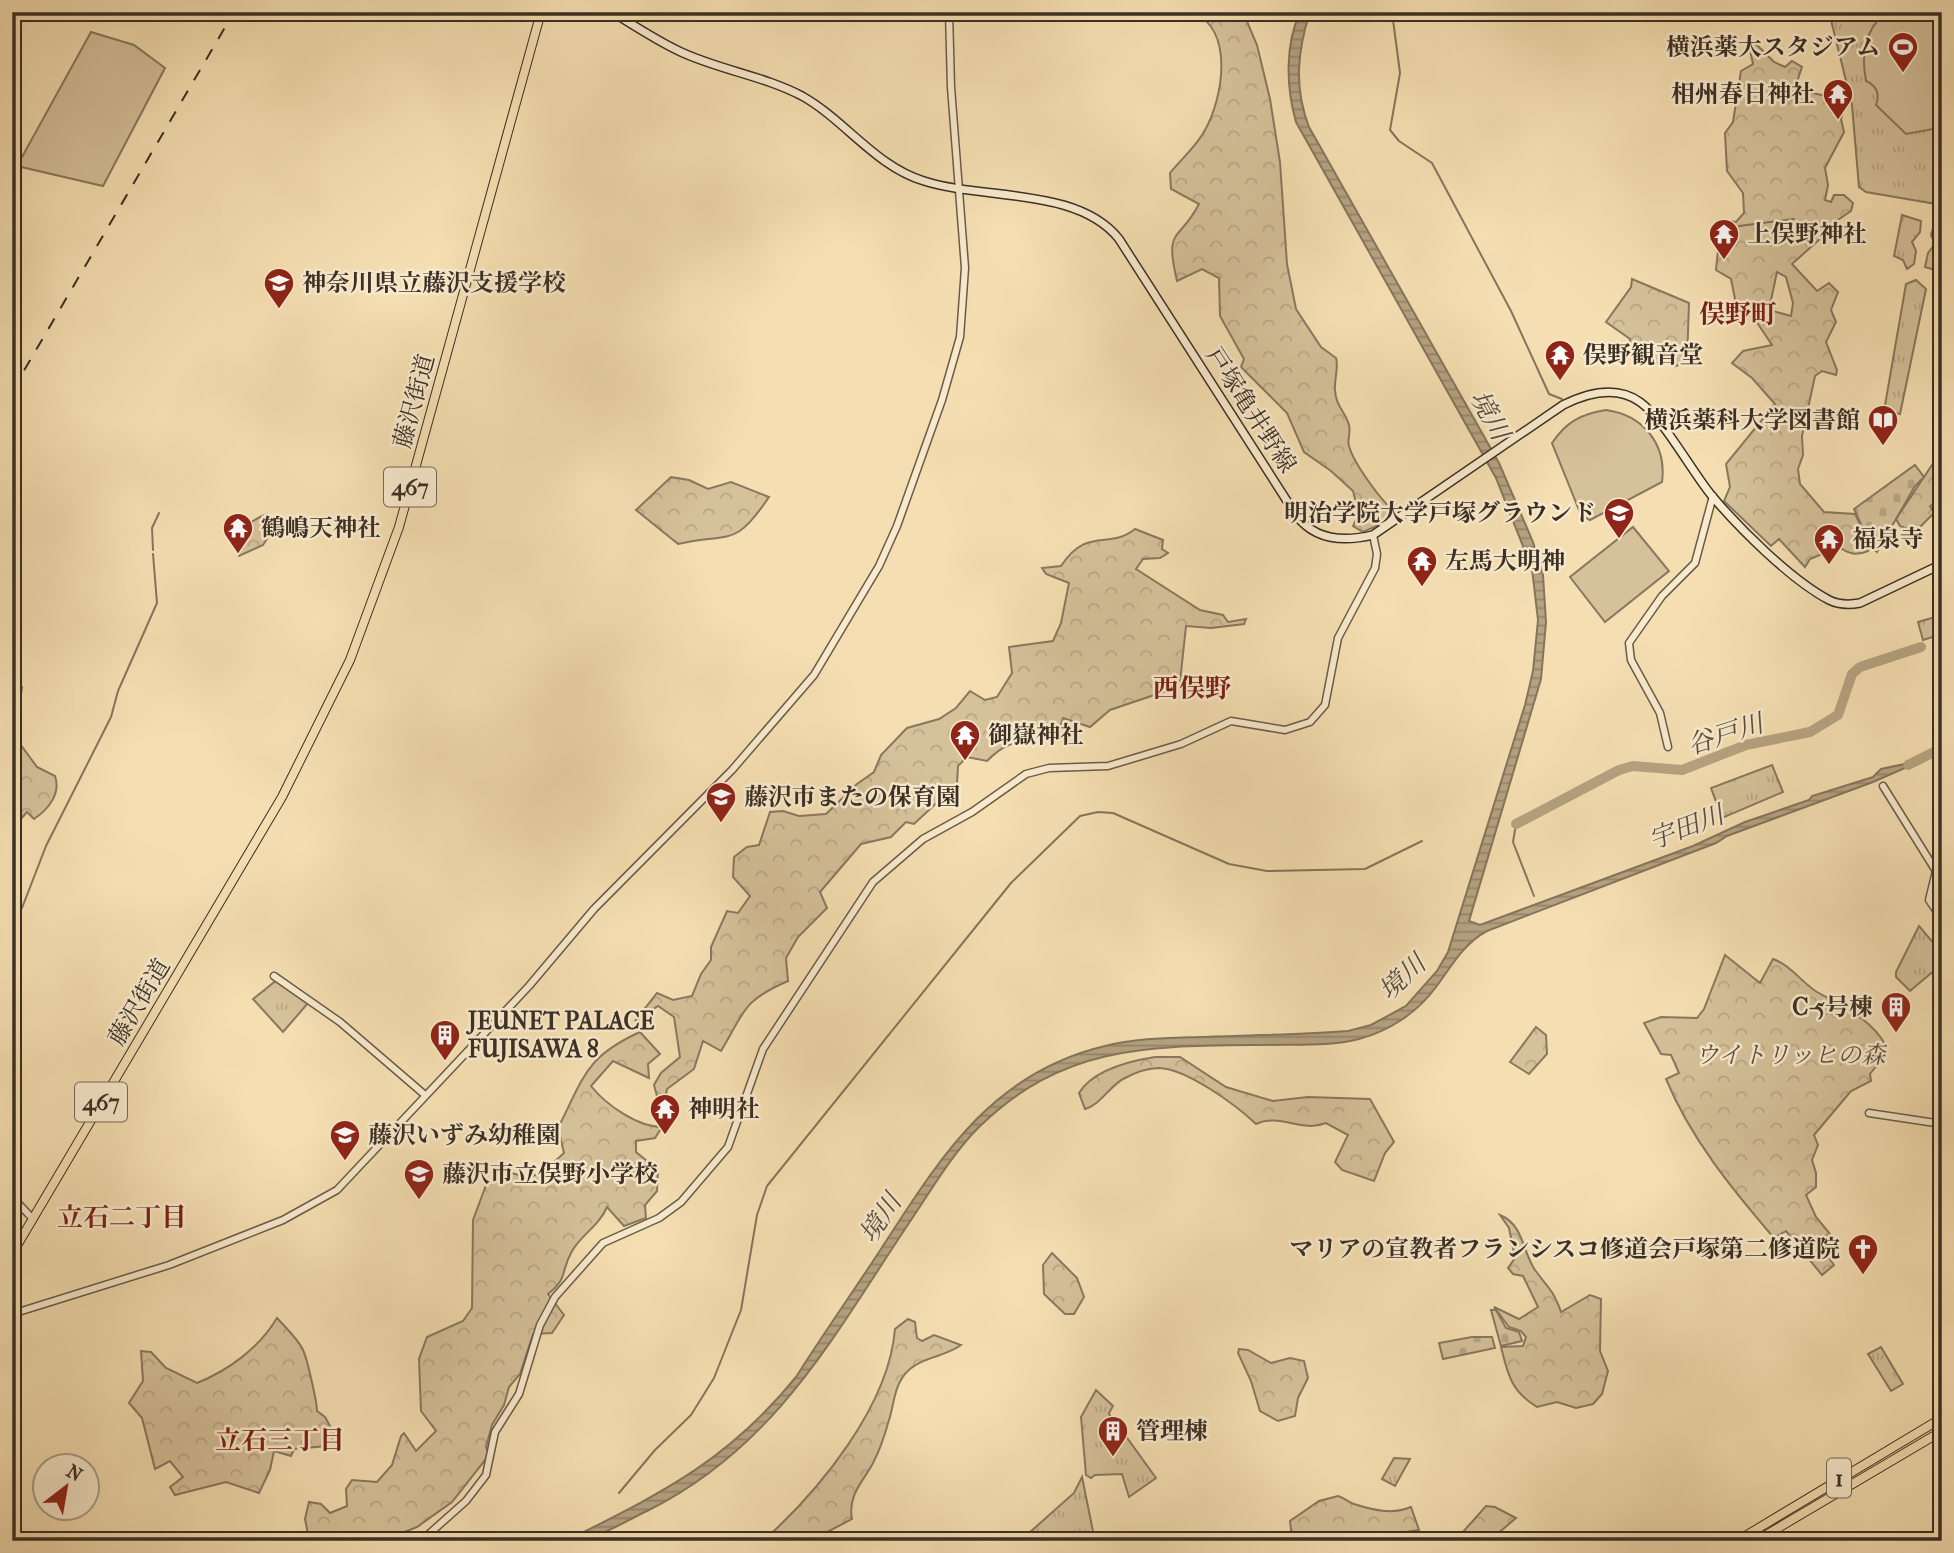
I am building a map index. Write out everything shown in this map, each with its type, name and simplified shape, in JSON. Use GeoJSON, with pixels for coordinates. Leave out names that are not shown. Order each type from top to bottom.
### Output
{"type":"FeatureCollection","features":[{"type":"Feature","properties":{"kind":"highway","name":"藤沢街道"},"geometry":{"type":"LineString","coordinates":[[12,1254],[204,932],[302,761],[341,680],[377,592],[399,525],[541,12]]}},
{"type":"Feature","properties":{"kind":"highway","name":"1"},"geometry":{"type":"LineString","coordinates":[[1737,1541],[1942,1418]]}},
{"type":"Feature","properties":{"kind":"highway","name":"1"},"geometry":{"type":"LineString","coordinates":[[1756,1541],[1942,1431]]}},
{"type":"Feature","properties":{"kind":"main road","name":"戸塚亀井野線"},"geometry":{"type":"LineString","coordinates":[[612,12],[682,52],[801,96],[840,122],[870,150],[902,172],[923,181],[959,189],[1073,207],[1108,226],[1300,521],[1314,533],[1334,538],[1373,536]]}},
{"type":"Feature","properties":{"kind":"main road"},"geometry":{"type":"LineString","coordinates":[[1373,536],[1582,396],[1620,393],[1641,402],[1713,496],[1783,567],[1835,602],[1860,603],[1942,564]]}},
{"type":"Feature","properties":{"kind":"street"},"geometry":{"type":"LineString","coordinates":[[12,1314],[169,1265],[312,1206],[347,1180],[528,986],[594,909],[675,830],[764,735],[806,685],[838,638],[879,566],[897,526],[935,419],[960,337],[965,268],[949,12]]}},
{"type":"Feature","properties":{"kind":"street"},"geometry":{"type":"LineString","coordinates":[[1668,747],[1660,713],[1631,660],[1629,643],[1657,602],[1695,563],[1713,496]]}},
{"type":"Feature","properties":{"kind":"street"},"geometry":{"type":"LineString","coordinates":[[421,1541],[466,1501],[486,1475],[495,1432],[519,1394],[540,1325],[555,1297],[603,1243],[659,1218],[677,1205],[728,1147],[763,1049],[873,882],[923,839],[972,812],[1026,774],[1049,768],[1108,766],[1169,749],[1231,721],[1285,730],[1310,722],[1325,705],[1338,638],[1375,568],[1377,554],[1373,536]]}},
{"type":"Feature","properties":{"kind":"street"},"geometry":{"type":"LineString","coordinates":[[1883,786],[1936,871],[1929,900],[1942,919]]}},
{"type":"Feature","properties":{"kind":"street"},"geometry":{"type":"LineString","coordinates":[[274,976],[340,1022],[425,1095]]}},
{"type":"Feature","properties":{"kind":"street"},"geometry":{"type":"LineString","coordinates":[[1869,1114],[1942,1124]]}},
{"type":"Feature","properties":{"kind":"street"},"geometry":{"type":"LineString","coordinates":[[12,1197],[33,1219]]}},
{"type":"Feature","properties":{"kind":"green space"},"geometry":{"type":"Polygon","coordinates":[[[1192,12],[1243,12],[1257,45],[1270,99],[1280,162],[1287,264],[1296,309],[1321,347],[1336,358],[1336,396],[1349,425],[1352,454],[1369,482],[1395,512],[1379,525],[1363,532],[1353,526],[1359,514],[1353,491],[1304,452],[1287,413],[1241,367],[1244,359],[1220,316],[1219,278],[1202,269],[1177,281],[1173,264],[1173,243],[1199,204],[1171,189],[1170,173],[1202,136],[1217,100],[1220,83],[1220,48],[1215,33],[1206,21],[1192,12]]]}},
{"type":"Feature","properties":{"kind":"green space"},"geometry":{"type":"Polygon","coordinates":[[[1829,12],[1942,12],[1942,205],[1866,192],[1859,187],[1852,105],[1829,12]]]}},
{"type":"Feature","properties":{"kind":"green space","name":"横浜薬大スタジアム"},"geometry":{"type":"Polygon","coordinates":[[[1885,12],[1942,12],[1939,128],[1906,134],[1876,105],[1877,91],[1866,81],[1864,52],[1872,28],[1885,12]]]}},
{"type":"Feature","properties":{"kind":"green space"},"geometry":{"type":"Polygon","coordinates":[[[91,32],[134,45],[165,68],[103,186],[17,166],[91,32]]]}},
{"type":"Feature","properties":{"kind":"green space"},"geometry":{"type":"Polygon","coordinates":[[[1757,45],[1774,62],[1785,67],[1792,61],[1802,67],[1797,82],[1806,92],[1845,103],[1841,119],[1844,132],[1825,168],[1828,185],[1825,200],[1831,202],[1834,195],[1844,195],[1853,203],[1851,211],[1829,226],[1830,230],[1792,264],[1817,291],[1829,283],[1838,292],[1831,310],[1836,322],[1826,342],[1837,370],[1836,375],[1822,371],[1815,376],[1802,436],[1803,455],[1798,469],[1800,484],[1824,512],[1855,514],[1871,546],[1868,551],[1856,554],[1839,547],[1810,559],[1805,567],[1779,539],[1771,546],[1724,501],[1730,487],[1726,464],[1775,404],[1752,378],[1732,363],[1743,351],[1772,345],[1754,318],[1737,309],[1731,279],[1716,270],[1721,220],[1736,222],[1744,213],[1743,193],[1727,171],[1725,133],[1733,122],[1741,71],[1753,64],[1749,46],[1757,45]],[[1777,272],[1770,305],[1773,311],[1791,316],[1793,303],[1786,277],[1777,272]]]}},
{"type":"Feature","properties":{"kind":"green space"},"geometry":{"type":"Polygon","coordinates":[[[1902,215],[1921,221],[1920,232],[1912,242],[1916,251],[1914,264],[1907,269],[1903,260],[1894,256],[1902,215]]]}},
{"type":"Feature","properties":{"kind":"green space"},"geometry":{"type":"Polygon","coordinates":[[[1936,218],[1942,219],[1939,271],[1925,267],[1928,253],[1935,244],[1931,235],[1936,218]]]}},
{"type":"Feature","properties":{"kind":"green space"},"geometry":{"type":"Polygon","coordinates":[[[1632,279],[1689,303],[1687,361],[1676,366],[1673,361],[1651,364],[1628,348],[1630,339],[1606,322],[1631,287],[1632,279]]]}},
{"type":"Feature","properties":{"kind":"green space"},"geometry":{"type":"Polygon","coordinates":[[[1916,280],[1926,289],[1900,414],[1884,411],[1906,284],[1916,280]]]}},
{"type":"Feature","properties":{"kind":"green space"},"geometry":{"type":"Polygon","coordinates":[[[1606,410],[1631,418],[1650,434],[1661,455],[1662,482],[1590,520],[1581,515],[1552,443],[1575,420],[1606,410]]]}},
{"type":"Feature","properties":{"kind":"green space"},"geometry":{"type":"Polygon","coordinates":[[[1942,450],[1942,499],[1930,506],[1934,513],[1915,532],[1900,526],[1896,519],[1942,450]]]}},
{"type":"Feature","properties":{"kind":"green space"},"geometry":{"type":"Polygon","coordinates":[[[1915,465],[1924,477],[1915,486],[1877,552],[1871,546],[1854,509],[1915,465]]]}},
{"type":"Feature","properties":{"kind":"green space"},"geometry":{"type":"Polygon","coordinates":[[[671,477],[689,480],[708,489],[731,482],[769,497],[739,532],[721,538],[678,544],[636,510],[671,477]]]}},
{"type":"Feature","properties":{"kind":"green space"},"geometry":{"type":"Polygon","coordinates":[[[267,514],[274,528],[263,545],[239,556],[234,543],[237,538],[247,525],[267,514]]]}},
{"type":"Feature","properties":{"kind":"green space"},"geometry":{"type":"Polygon","coordinates":[[[1633,527],[1669,571],[1605,622],[1570,577],[1633,527]]]}},
{"type":"Feature","properties":{"kind":"green space"},"geometry":{"type":"Polygon","coordinates":[[[1135,529],[1163,540],[1162,549],[1168,553],[1160,558],[1143,559],[1136,569],[1200,610],[1223,615],[1228,622],[1246,619],[1244,624],[1211,628],[1186,626],[1180,682],[1169,690],[1110,710],[1090,727],[1063,718],[1058,734],[1011,744],[987,761],[967,757],[958,766],[957,784],[914,824],[906,822],[891,837],[861,844],[820,892],[827,908],[798,937],[786,958],[788,981],[762,995],[746,1008],[721,1051],[703,1041],[694,1069],[667,1089],[665,1099],[658,1100],[654,1085],[661,1073],[680,1057],[674,1017],[658,1006],[635,1021],[657,993],[673,1000],[692,996],[701,974],[711,960],[711,947],[727,911],[738,913],[750,896],[733,877],[734,857],[747,847],[759,845],[770,812],[783,811],[799,816],[826,814],[857,784],[874,772],[881,755],[907,728],[939,719],[956,708],[970,691],[985,700],[997,697],[1012,673],[1009,647],[1053,641],[1061,623],[1069,583],[1046,574],[1042,568],[1061,566],[1080,546],[1089,542],[1116,538],[1135,529]]]}},
{"type":"Feature","properties":{"kind":"green space"},"geometry":{"type":"Polygon","coordinates":[[[1942,615],[1942,634],[1923,640],[1918,622],[1942,615]]]}},
{"type":"Feature","properties":{"kind":"green space"},"geometry":{"type":"Polygon","coordinates":[[[12,676],[22,687],[15,737],[37,767],[55,776],[56,788],[52,800],[44,810],[34,819],[27,812],[12,829],[12,676]]]}},
{"type":"Feature","properties":{"kind":"green space"},"geometry":{"type":"Polygon","coordinates":[[[1772,765],[1783,792],[1722,818],[1711,788],[1772,765]]]}},
{"type":"Feature","properties":{"kind":"green space"},"geometry":{"type":"Polygon","coordinates":[[[1919,926],[1942,953],[1942,964],[1910,991],[1896,977],[1896,972],[1919,926]]]}},
{"type":"Feature","properties":{"kind":"green space","name":"ウイトリッヒの森"},"geometry":{"type":"Polygon","coordinates":[[[1725,955],[1760,983],[1773,959],[1780,962],[1817,992],[1865,1021],[1886,1046],[1886,1054],[1870,1074],[1871,1081],[1851,1091],[1814,1135],[1818,1145],[1812,1160],[1816,1187],[1806,1195],[1816,1217],[1830,1234],[1818,1243],[1834,1265],[1822,1275],[1786,1231],[1774,1238],[1714,1163],[1676,1101],[1666,1079],[1679,1073],[1671,1055],[1661,1054],[1644,1023],[1661,1017],[1697,1018],[1704,1009],[1725,955]]]}},
{"type":"Feature","properties":{"kind":"green space"},"geometry":{"type":"Polygon","coordinates":[[[278,979],[309,1002],[283,1032],[253,999],[278,979]]]}},
{"type":"Feature","properties":{"kind":"green space"},"geometry":{"type":"Polygon","coordinates":[[[1536,1027],[1546,1035],[1547,1054],[1529,1074],[1510,1062],[1536,1027]]]}},
{"type":"Feature","properties":{"kind":"green space"},"geometry":{"type":"Polygon","coordinates":[[[640,1032],[660,1054],[648,1064],[649,1078],[613,1061],[591,1086],[623,1114],[643,1123],[662,1127],[655,1138],[636,1141],[636,1152],[658,1170],[657,1191],[645,1205],[646,1218],[624,1226],[607,1207],[600,1220],[572,1251],[562,1278],[548,1294],[564,1315],[552,1333],[533,1334],[520,1374],[509,1387],[504,1405],[492,1425],[486,1447],[489,1455],[452,1502],[417,1527],[382,1541],[268,1541],[265,1538],[270,1533],[286,1538],[308,1534],[305,1519],[309,1502],[321,1504],[330,1513],[347,1506],[346,1489],[352,1480],[377,1482],[392,1465],[404,1433],[416,1451],[436,1431],[421,1411],[419,1359],[427,1337],[463,1321],[472,1308],[473,1220],[486,1185],[502,1171],[528,1177],[542,1173],[564,1153],[558,1128],[588,1070],[608,1050],[640,1032]]]}},
{"type":"Feature","properties":{"kind":"green space"},"geometry":{"type":"Polygon","coordinates":[[[1155,1057],[1180,1057],[1226,1087],[1273,1101],[1308,1097],[1370,1099],[1394,1142],[1385,1153],[1374,1181],[1342,1170],[1335,1162],[1348,1135],[1326,1123],[1308,1126],[1265,1121],[1256,1124],[1224,1098],[1197,1081],[1159,1068],[1141,1071],[1123,1079],[1095,1104],[1085,1109],[1079,1093],[1093,1078],[1124,1064],[1155,1057]]]}},
{"type":"Feature","properties":{"kind":"green space"},"geometry":{"type":"Polygon","coordinates":[[[1500,1215],[1514,1225],[1531,1263],[1553,1293],[1561,1312],[1590,1295],[1601,1299],[1600,1351],[1608,1371],[1602,1394],[1593,1404],[1576,1408],[1557,1402],[1537,1407],[1521,1395],[1512,1381],[1501,1347],[1523,1346],[1526,1337],[1521,1331],[1509,1327],[1494,1307],[1519,1319],[1538,1307],[1523,1276],[1513,1274],[1508,1268],[1515,1258],[1509,1228],[1500,1215]]]}},
{"type":"Feature","properties":{"kind":"green space"},"geometry":{"type":"Polygon","coordinates":[[[1052,1253],[1077,1278],[1084,1297],[1074,1314],[1065,1314],[1044,1294],[1043,1265],[1052,1253]]]}},
{"type":"Feature","properties":{"kind":"green space"},"geometry":{"type":"Polygon","coordinates":[[[1491,1310],[1496,1310],[1506,1328],[1519,1332],[1522,1341],[1501,1346],[1491,1310]]]}},
{"type":"Feature","properties":{"kind":"green space"},"geometry":{"type":"Polygon","coordinates":[[[277,1318],[303,1350],[317,1411],[325,1417],[335,1435],[327,1446],[294,1449],[291,1456],[274,1451],[270,1470],[259,1493],[226,1482],[175,1495],[170,1487],[183,1477],[170,1461],[155,1469],[142,1418],[129,1403],[143,1381],[141,1351],[151,1352],[166,1368],[197,1383],[242,1357],[270,1329],[277,1318]]]}},
{"type":"Feature","properties":{"kind":"green space"},"geometry":{"type":"Polygon","coordinates":[[[908,1319],[915,1322],[917,1338],[922,1341],[934,1335],[961,1345],[917,1364],[901,1379],[879,1451],[854,1495],[852,1519],[810,1541],[763,1541],[806,1498],[848,1445],[880,1388],[890,1358],[895,1329],[908,1319]]]}},
{"type":"Feature","properties":{"kind":"green space"},"geometry":{"type":"Polygon","coordinates":[[[1472,1337],[1492,1337],[1495,1348],[1443,1359],[1439,1343],[1472,1337]]]}},
{"type":"Feature","properties":{"kind":"green space"},"geometry":{"type":"Polygon","coordinates":[[[1881,1347],[1903,1384],[1891,1391],[1868,1354],[1881,1347]]]}},
{"type":"Feature","properties":{"kind":"green space"},"geometry":{"type":"Polygon","coordinates":[[[1239,1349],[1248,1350],[1271,1363],[1290,1358],[1304,1361],[1308,1378],[1298,1398],[1295,1416],[1278,1421],[1260,1411],[1251,1381],[1238,1353],[1239,1349]]]}},
{"type":"Feature","properties":{"kind":"green space"},"geometry":{"type":"Polygon","coordinates":[[[1096,1390],[1113,1406],[1109,1413],[1113,1425],[1117,1424],[1156,1478],[1129,1497],[1122,1474],[1095,1475],[1091,1478],[1086,1475],[1081,1417],[1096,1390]]]}},
{"type":"Feature","properties":{"kind":"green space"},"geometry":{"type":"Polygon","coordinates":[[[1394,1458],[1410,1459],[1395,1486],[1382,1479],[1394,1458]]]}},
{"type":"Feature","properties":{"kind":"green space"},"geometry":{"type":"Polygon","coordinates":[[[1082,1477],[1095,1541],[1020,1541],[1074,1493],[1082,1477]]]}},
{"type":"Feature","properties":{"kind":"green space"},"geometry":{"type":"Polygon","coordinates":[[[1338,1496],[1375,1510],[1397,1511],[1411,1507],[1419,1530],[1405,1532],[1406,1541],[1300,1541],[1291,1530],[1290,1521],[1319,1501],[1338,1496]]]}},
{"type":"Feature","properties":{"kind":"green space"},"geometry":{"type":"Polygon","coordinates":[[[1486,1506],[1495,1507],[1516,1518],[1489,1541],[1460,1541],[1462,1533],[1486,1506]]]}},
{"type":"Feature","properties":{"kind":"shaded area"},"geometry":{"type":"Polygon","coordinates":[[[1300,12],[1310,12],[1302,41],[1299,70],[1301,98],[1309,127],[1499,463],[1533,542],[1543,575],[1546,622],[1541,679],[1469,921],[1480,925],[1693,846],[1745,822],[1809,800],[1812,796],[1873,777],[1881,769],[1923,760],[1873,782],[1727,836],[1716,843],[1487,931],[1465,949],[1420,1005],[1402,1020],[1370,1036],[1348,1042],[1324,1044],[1148,1049],[1077,1064],[1044,1079],[1011,1099],[979,1127],[961,1148],[800,1383],[768,1420],[733,1454],[693,1484],[647,1511],[608,1531],[588,1538],[566,1541],[691,1473],[744,1432],[770,1406],[796,1377],[948,1152],[972,1123],[1030,1076],[1065,1059],[1128,1041],[1348,1031],[1371,1025],[1406,1006],[1437,971],[1448,952],[1525,705],[1533,671],[1538,620],[1532,569],[1496,478],[1296,122],[1290,95],[1289,66],[1292,38],[1300,12]]]}},
{"type":"Feature","properties":{"kind":"waterway"},"geometry":{"type":"LineString","coordinates":[[1392,12],[1400,73],[1390,130],[1399,141],[1432,163],[1511,311],[1549,394],[1562,399]]}},
{"type":"Feature","properties":{"kind":"waterway"},"geometry":{"type":"LineString","coordinates":[[1739,226],[1794,219]]}},
{"type":"Feature","properties":{"kind":"waterway"},"geometry":{"type":"LineString","coordinates":[[153,550],[152,528],[159,513]]}},
{"type":"Feature","properties":{"kind":"waterway"},"geometry":{"type":"LineString","coordinates":[[22,908],[46,846],[111,717],[118,691],[157,603],[153,554]]}},
{"type":"Feature","properties":{"kind":"waterway","name":"谷戸川"},"geometry":{"type":"LineString","coordinates":[[1516,824],[1619,770],[1633,766],[1682,770],[1746,745],[1810,732],[1838,715],[1852,674],[1860,667],[1921,647]]}},
{"type":"Feature","properties":{"kind":"waterway","name":"宇田川"},"geometry":{"type":"LineString","coordinates":[[1908,765],[1942,748]]}},
{"type":"Feature","properties":{"kind":"waterway"},"geometry":{"type":"LineString","coordinates":[[619,1493],[655,1450],[691,1415],[714,1378],[741,1310],[757,1215],[767,1186],[1011,883],[1080,816],[1098,812],[1113,813],[1229,864],[1267,871],[1365,869],[1422,841]]}},
{"type":"Feature","properties":{"kind":"waterway"},"geometry":{"type":"LineString","coordinates":[[1516,824],[1513,842],[1534,896]]}},
{"type":"Feature","properties":{"kind":"railway"},"geometry":{"type":"LineString","coordinates":[[12,391],[234,12]]}},
{"type":"Feature","properties":{"kind":"place","name":"横浜薬大スタジアム"},"geometry":{"type":"Point","coordinates":[1903,74]}},
{"type":"Feature","properties":{"kind":"place","name":"相州春日神社"},"geometry":{"type":"Point","coordinates":[1838,121]}},
{"type":"Feature","properties":{"kind":"place","name":"上俣野神社"},"geometry":{"type":"Point","coordinates":[1724,261]}},
{"type":"Feature","properties":{"kind":"place","name":"神奈川県立藤沢支援学校"},"geometry":{"type":"Point","coordinates":[279,310]}},
{"type":"Feature","properties":{"kind":"place","name":"俣野観音堂"},"geometry":{"type":"Point","coordinates":[1560,382]}},
{"type":"Feature","properties":{"kind":"place","name":"横浜薬科大学図書館"},"geometry":{"type":"Point","coordinates":[1883,447]}},
{"type":"Feature","properties":{"kind":"place","name":"明治学院大学戸塚グラウンド"},"geometry":{"type":"Point","coordinates":[1619,540]}},
{"type":"Feature","properties":{"kind":"place","name":"鶴嶋天神社"},"geometry":{"type":"Point","coordinates":[238,555]}},
{"type":"Feature","properties":{"kind":"place","name":"福泉寺"},"geometry":{"type":"Point","coordinates":[1829,566]}},
{"type":"Feature","properties":{"kind":"place","name":"左馬大明神"},"geometry":{"type":"Point","coordinates":[1422,588]}},
{"type":"Feature","properties":{"kind":"place","name":"御嶽神社"},"geometry":{"type":"Point","coordinates":[965,762]}},
{"type":"Feature","properties":{"kind":"place","name":"藤沢市またの保育園"},"geometry":{"type":"Point","coordinates":[721,824]}},
{"type":"Feature","properties":{"kind":"place","name":"C-5号棟"},"geometry":{"type":"Point","coordinates":[1896,1034]}},
{"type":"Feature","properties":{"kind":"place","name":"JEUNET PALACE FUJISAWA 8"},"geometry":{"type":"Point","coordinates":[445,1062]}},
{"type":"Feature","properties":{"kind":"place","name":"神明社"},"geometry":{"type":"Point","coordinates":[665,1136]}},
{"type":"Feature","properties":{"kind":"place","name":"藤沢いずみ幼稚園"},"geometry":{"type":"Point","coordinates":[345,1162]}},
{"type":"Feature","properties":{"kind":"place","name":"藤沢市立俣野小学校"},"geometry":{"type":"Point","coordinates":[419,1201]}},
{"type":"Feature","properties":{"kind":"place","name":"マリアの宣教者フランシスコ修道会戸塚第二修道院"},"geometry":{"type":"Point","coordinates":[1863,1276]}},
{"type":"Feature","properties":{"kind":"place","name":"管理棟"},"geometry":{"type":"Point","coordinates":[1113,1458]}},
{"type":"Feature","properties":{"kind":"district","name":"俣野町"},"geometry":{"type":"Point","coordinates":[1738,314]}},
{"type":"Feature","properties":{"kind":"district","name":"西俣野"},"geometry":{"type":"Point","coordinates":[1192,688]}},
{"type":"Feature","properties":{"kind":"district","name":"立石二丁目"},"geometry":{"type":"Point","coordinates":[122,1217]}},
{"type":"Feature","properties":{"kind":"district","name":"立石三丁目"},"geometry":{"type":"Point","coordinates":[280,1440]}},
{"type":"Feature","properties":{"kind":"water label","name":"境川"},"geometry":{"type":"Point","coordinates":[1490,415]}},
{"type":"Feature","properties":{"kind":"water label","name":"境川"},"geometry":{"type":"Point","coordinates":[1402,977]}},
{"type":"Feature","properties":{"kind":"water label","name":"境川"},"geometry":{"type":"Point","coordinates":[880,1218]}}]}
